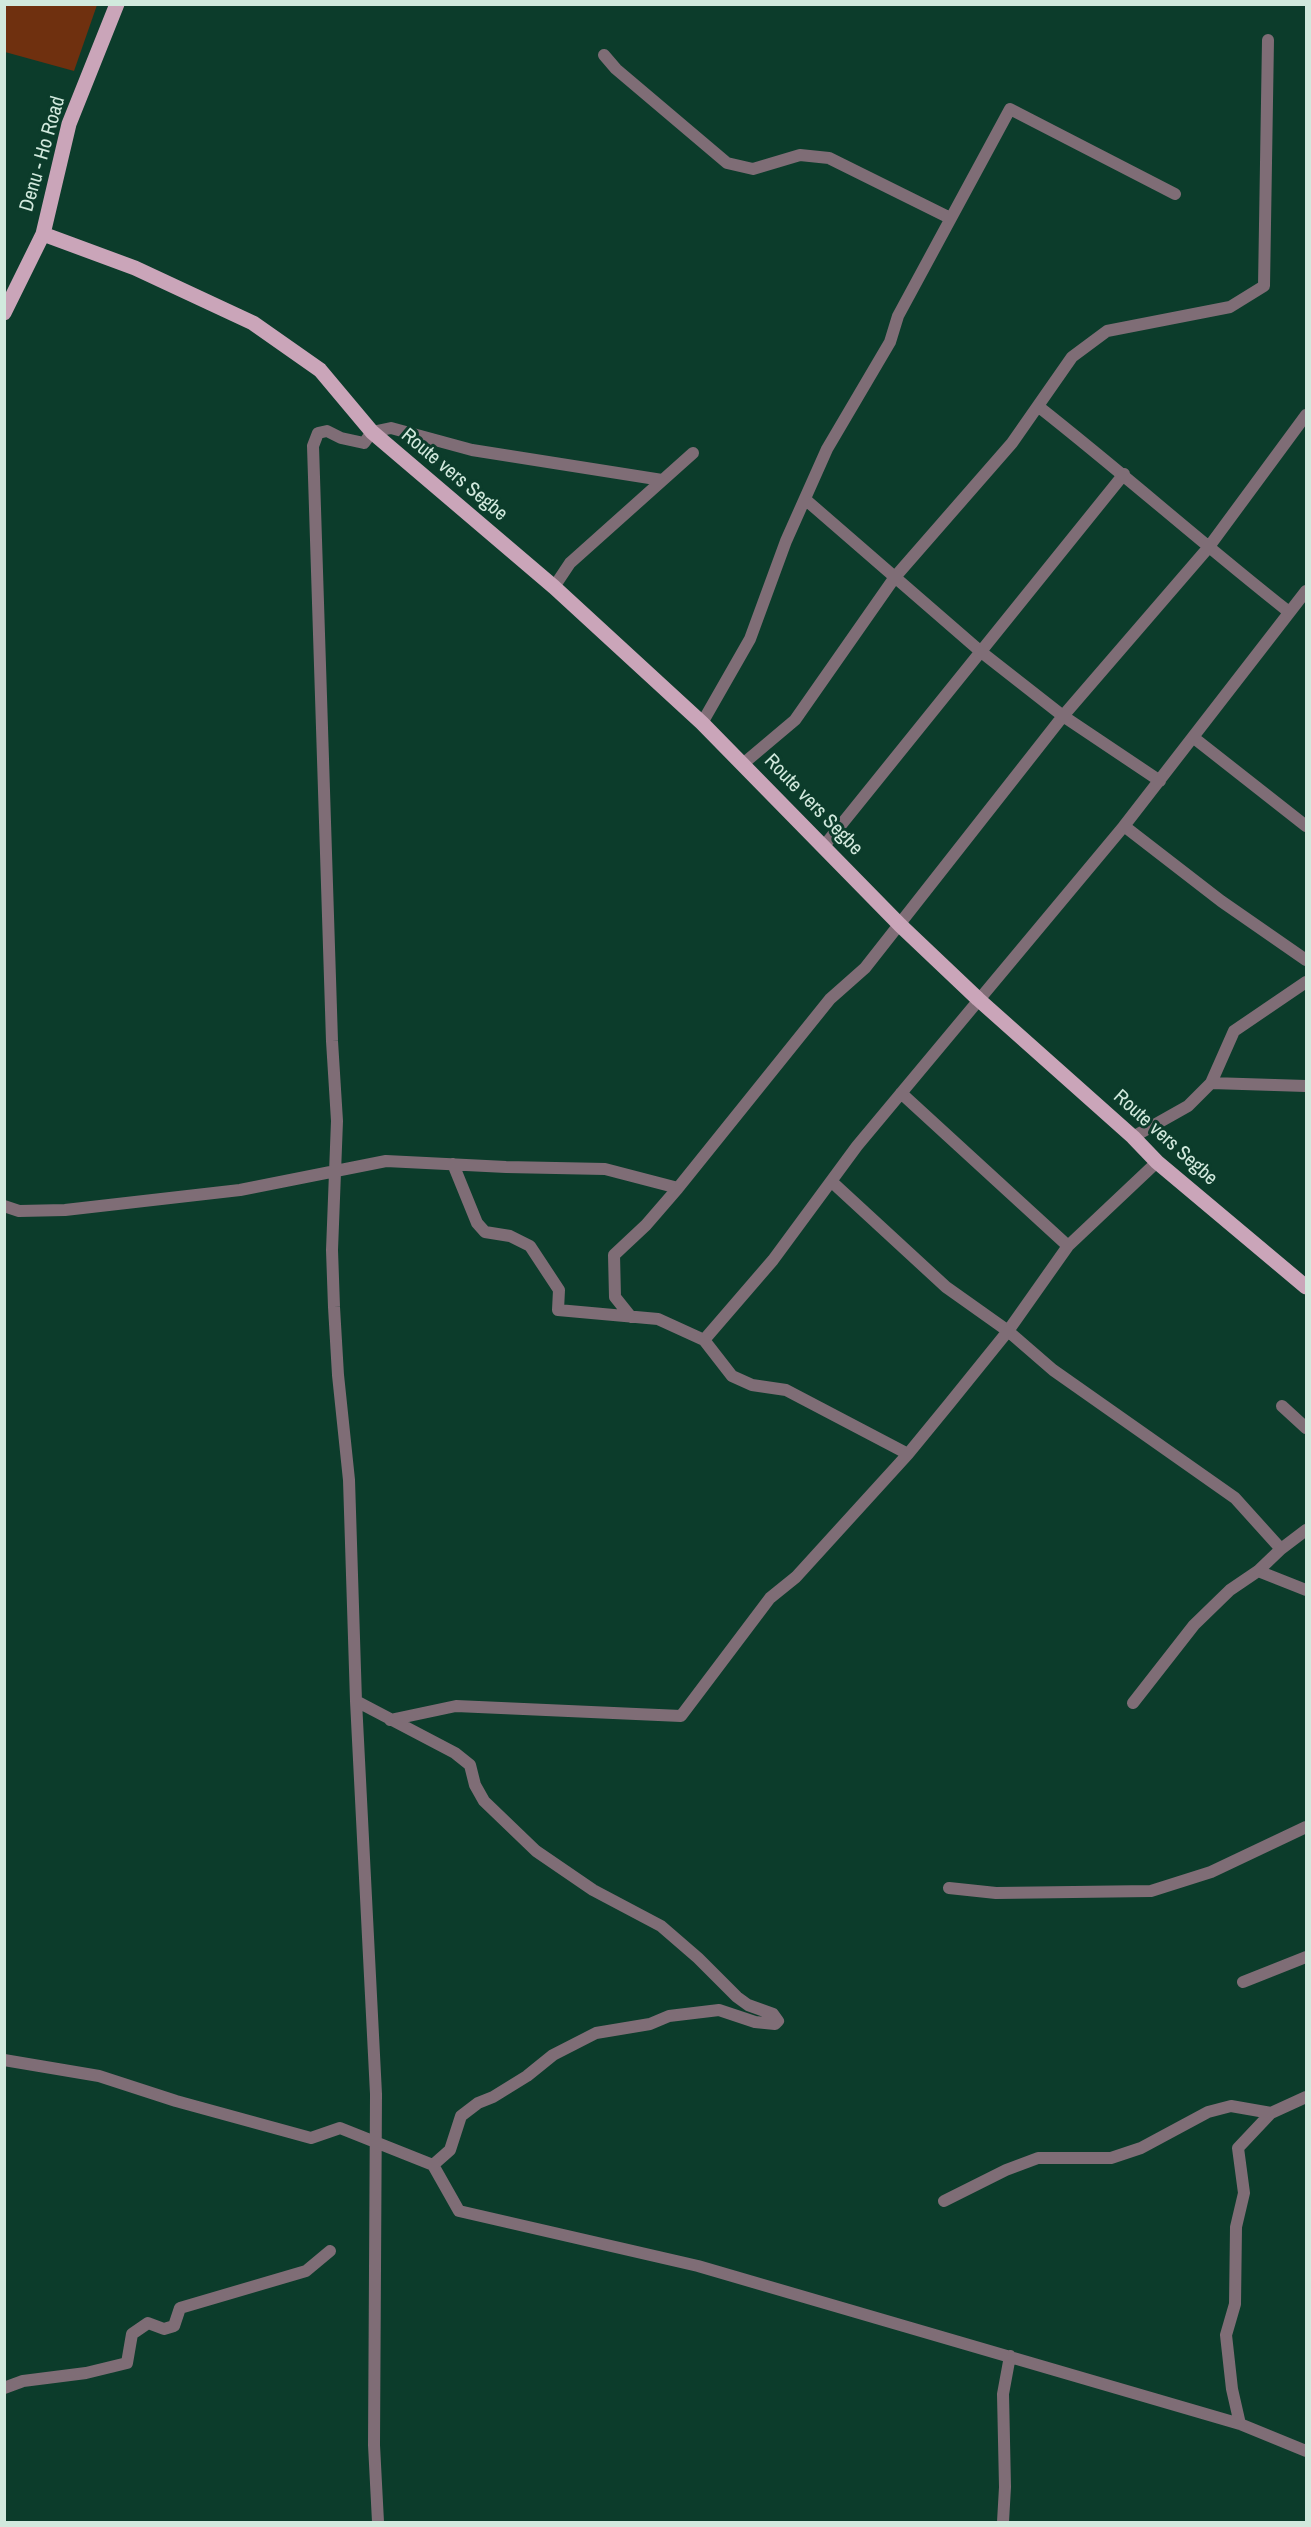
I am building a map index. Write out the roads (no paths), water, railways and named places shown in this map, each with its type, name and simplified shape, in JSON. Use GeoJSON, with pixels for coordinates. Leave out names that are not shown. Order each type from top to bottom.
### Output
{"type":"FeatureCollection","features":[{"type":"Feature","properties":{"kind":"main road","name":"Denu - Ho Road"},"geometry":{"type":"LineString","coordinates":[[4,313],[43,234],[69,124],[117,4]]}},
{"type":"Feature","properties":{"kind":"main road","name":"Route vers Segbe"},"geometry":{"type":"LineString","coordinates":[[43,234],[135,268],[253,323],[320,370],[372,432],[554,586],[744,763],[900,924],[978,999],[1133,1137],[1157,1162],[1306,1287]]}},
{"type":"Feature","properties":{"kind":"street"},"geometry":{"type":"LineString","coordinates":[[744,763],[795,720],[895,577],[1012,443],[1072,357],[1107,331],[1230,308],[1264,286],[1268,40]]}},
{"type":"Feature","properties":{"kind":"street"},"geometry":{"type":"LineString","coordinates":[[604,55],[616,69],[727,163],[753,169],[800,155],[829,158],[950,218]]}},
{"type":"Feature","properties":{"kind":"street"},"geometry":{"type":"LineString","coordinates":[[702,723],[750,639],[786,541],[807,500],[827,449],[890,342],[898,316],[1010,109],[1175,194]]}},
{"type":"Feature","properties":{"kind":"street"},"geometry":{"type":"LineString","coordinates":[[1039,407],[1124,474],[1208,548],[1289,612]]}},
{"type":"Feature","properties":{"kind":"street"},"geometry":{"type":"LineString","coordinates":[[632,1317],[615,1297],[614,1255],[646,1225],[678,1188],[830,999],[865,968],[1063,716],[1208,548],[1306,415]]}},
{"type":"Feature","properties":{"kind":"street"},"geometry":{"type":"LineString","coordinates":[[378,2523],[374,2445],[376,2094],[349,1480],[338,1374],[334,1307],[333,1250],[337,1121],[332,1041],[313,446],[318,433],[327,431],[341,438],[364,443],[372,432],[391,428],[472,450],[662,480]]}},
{"type":"Feature","properties":{"kind":"street"},"geometry":{"type":"LineString","coordinates":[[554,586],[570,563],[693,453]]}},
{"type":"Feature","properties":{"kind":"street"},"geometry":{"type":"LineString","coordinates":[[824,846],[1124,474]]}},
{"type":"Feature","properties":{"kind":"street"},"geometry":{"type":"LineString","coordinates":[[807,500],[980,651],[1063,716],[1160,781]]}},
{"type":"Feature","properties":{"kind":"street"},"geometry":{"type":"LineString","coordinates":[[704,1340],[773,1260],[857,1146],[1124,826],[1306,591]]}},
{"type":"Feature","properties":{"kind":"street"},"geometry":{"type":"LineString","coordinates":[[1194,738],[1306,826]]}},
{"type":"Feature","properties":{"kind":"street"},"geometry":{"type":"LineString","coordinates":[[1124,826],[1221,900],[1306,960]]}},
{"type":"Feature","properties":{"kind":"street"},"geometry":{"type":"LineString","coordinates":[[1133,1137],[1188,1106],[1211,1083],[1234,1032],[1306,982]]}},
{"type":"Feature","properties":{"kind":"street"},"geometry":{"type":"LineString","coordinates":[[1211,1083],[1306,1086]]}},
{"type":"Feature","properties":{"kind":"street"},"geometry":{"type":"LineString","coordinates":[[901,1093],[1068,1246]]}},
{"type":"Feature","properties":{"kind":"street"},"geometry":{"type":"LineString","coordinates":[[4,1206],[19,1211],[64,1210],[240,1190],[386,1161],[605,1169],[678,1188]]}},
{"type":"Feature","properties":{"kind":"street"},"geometry":{"type":"LineString","coordinates":[[390,1720],[456,1706],[681,1716],[770,1598],[796,1577],[908,1454],[1008,1331],[1068,1246],[1157,1162]]}},
{"type":"Feature","properties":{"kind":"street"},"geometry":{"type":"LineString","coordinates":[[453,1164],[477,1223],[485,1232],[510,1236],[530,1246],[559,1290],[558,1310],[658,1319],[704,1340],[732,1376],[752,1385],[786,1390],[908,1454]]}},
{"type":"Feature","properties":{"kind":"street"},"geometry":{"type":"LineString","coordinates":[[832,1182],[946,1287],[1008,1331],[1053,1370],[1235,1498],[1281,1549]]}},
{"type":"Feature","properties":{"kind":"street"},"geometry":{"type":"LineString","coordinates":[[1282,1406],[1306,1428]]}},
{"type":"Feature","properties":{"kind":"street"},"geometry":{"type":"LineString","coordinates":[[1133,1703],[1194,1625],[1230,1590],[1258,1571],[1306,1530]]}},
{"type":"Feature","properties":{"kind":"street"},"geometry":{"type":"LineString","coordinates":[[1258,1571],[1306,1590]]}},
{"type":"Feature","properties":{"kind":"street"},"geometry":{"type":"LineString","coordinates":[[357,1701],[455,1753],[470,1766],[475,1785],[484,1801],[536,1851],[593,1890],[661,1926],[737,1997],[773,2014],[778,2021],[775,2024],[754,2022],[719,2010],[669,2016],[642,2026],[596,2033],[553,2055],[527,2076],[493,2097],[478,2103],[461,2116],[454,2129],[450,2150],[433,2165]]}},
{"type":"Feature","properties":{"kind":"street"},"geometry":{"type":"LineString","coordinates":[[949,1888],[996,1893],[1151,1891],[1211,1872],[1306,1827]]}},
{"type":"Feature","properties":{"kind":"street"},"geometry":{"type":"LineString","coordinates":[[1243,1982],[1306,1957]]}},
{"type":"Feature","properties":{"kind":"street"},"geometry":{"type":"LineString","coordinates":[[4,2060],[99,2076],[176,2101],[311,2138],[340,2128],[433,2165],[459,2211],[698,2266],[1240,2424],[1306,2451]]}},
{"type":"Feature","properties":{"kind":"street"},"geometry":{"type":"LineString","coordinates":[[1240,2424],[1232,2389],[1226,2335],[1235,2304],[1236,2227],[1244,2193],[1238,2148],[1271,2113],[1306,2097]]}},
{"type":"Feature","properties":{"kind":"street"},"geometry":{"type":"LineString","coordinates":[[944,2201],[1005,2170],[1038,2158],[1111,2158],[1141,2148],[1208,2112],[1231,2106],[1271,2113]]}},
{"type":"Feature","properties":{"kind":"street"},"geometry":{"type":"LineString","coordinates":[[4,2388],[23,2381],[86,2373],[127,2362],[132,2334],[148,2323],[164,2329],[174,2326],[180,2308],[306,2271],[330,2251]]}},
{"type":"Feature","properties":{"kind":"street"},"geometry":{"type":"LineString","coordinates":[[1003,2523],[1004,2394],[1010,2356]]}}]}
